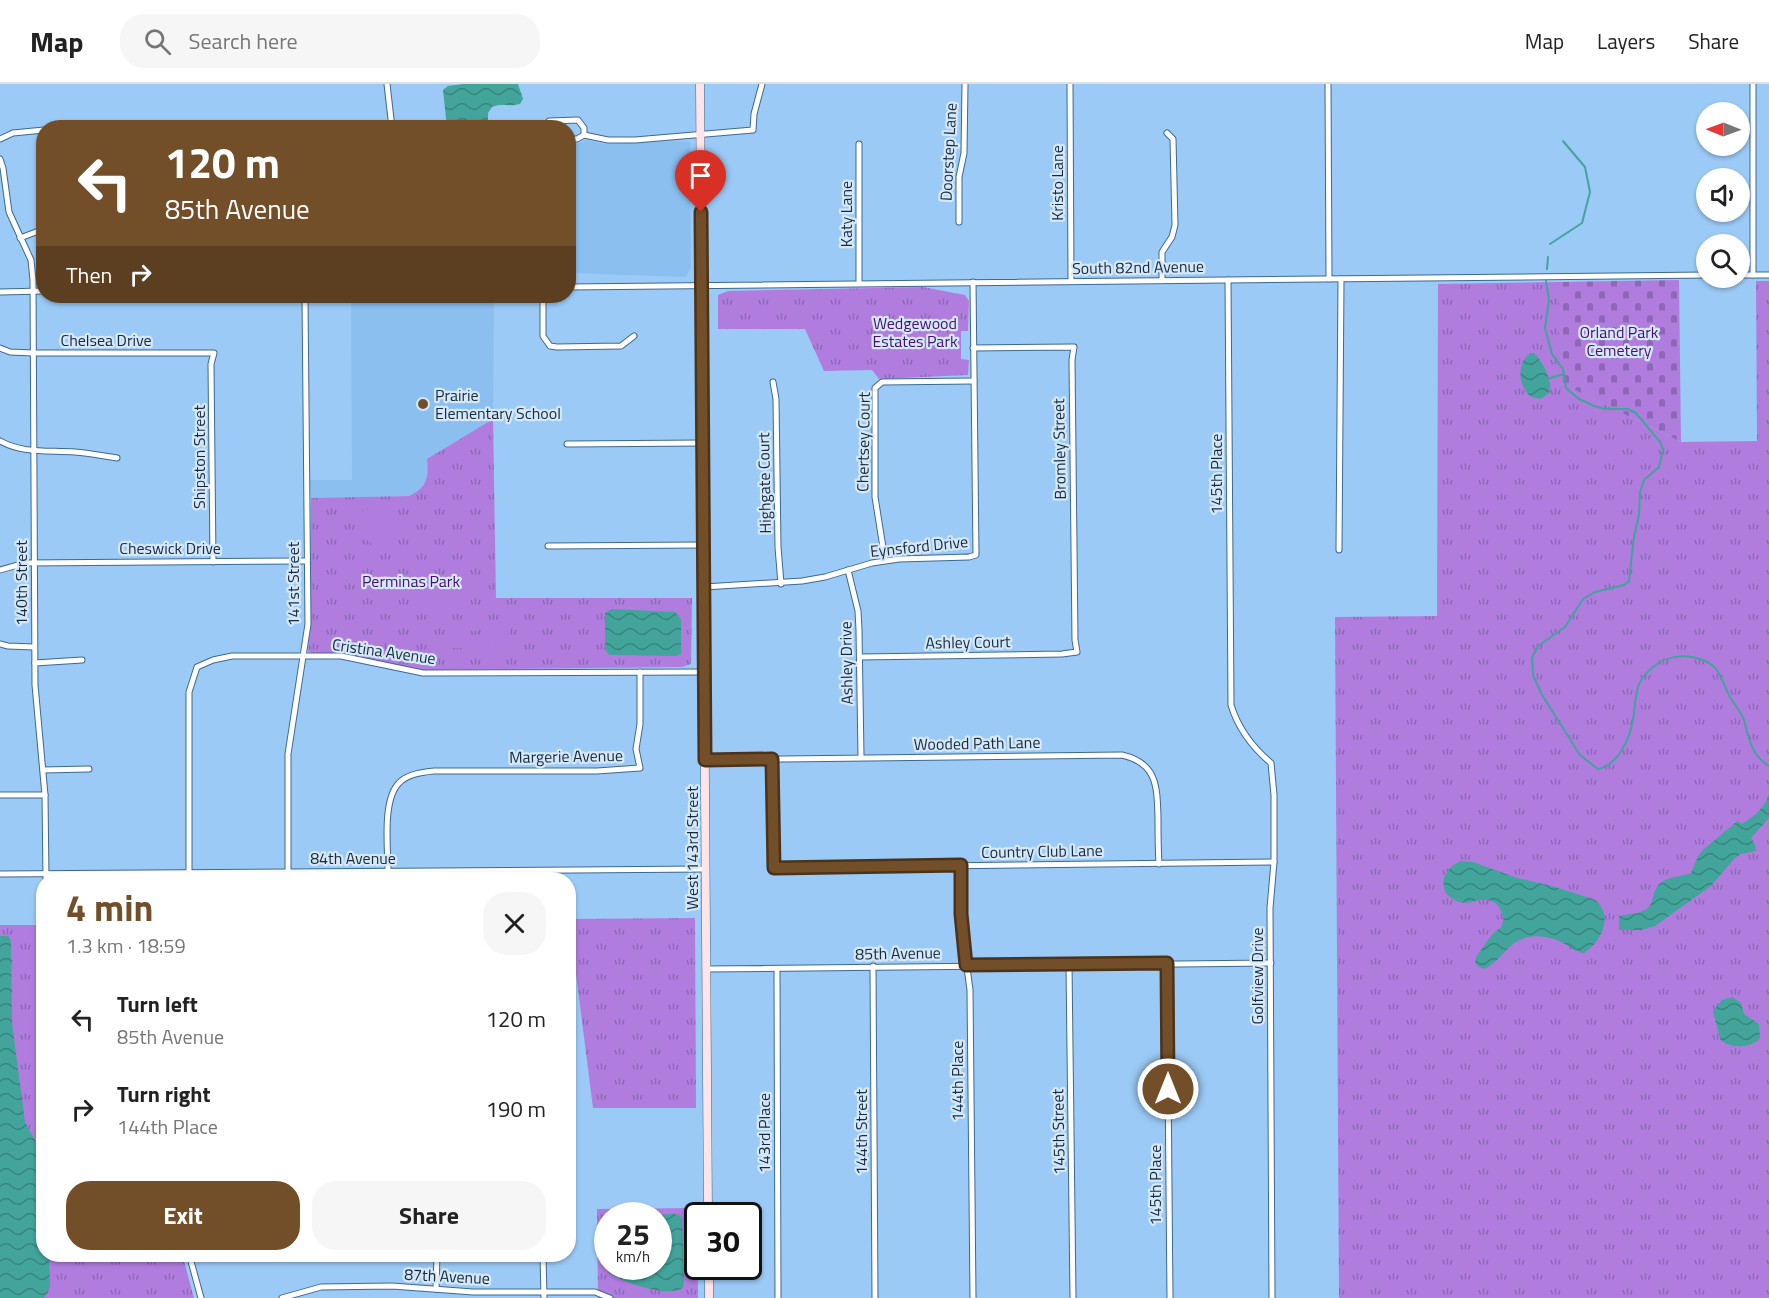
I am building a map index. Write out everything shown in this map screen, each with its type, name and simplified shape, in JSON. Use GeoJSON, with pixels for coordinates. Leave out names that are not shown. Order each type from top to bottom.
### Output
{"type":"FeatureCollection","features":[{"type":"Feature","properties":{"kind":"main road","name":"West 143rd Street"},"geometry":{"type":"LineString","coordinates":[[700,84],[708,1202]]}},
{"type":"Feature","properties":{"kind":"main road"},"geometry":{"type":"LineString","coordinates":[[709,1280],[709,1298]]}},
{"type":"Feature","properties":{"kind":"street"},"geometry":{"type":"LineString","coordinates":[[387,84],[390,120]]}},
{"type":"Feature","properties":{"kind":"street"},"geometry":{"type":"LineString","coordinates":[[576,139],[584,135],[608,140],[635,140],[753,130],[754,114],[762,84]]}},
{"type":"Feature","properties":{"kind":"street","name":"Doorstep Lane"},"geometry":{"type":"LineString","coordinates":[[959,222],[959,177],[964,153],[964,84]]}},
{"type":"Feature","properties":{"kind":"street","name":"Kristo Lane"},"geometry":{"type":"LineString","coordinates":[[1070,84],[1071,281]]}},
{"type":"Feature","properties":{"kind":"street"},"geometry":{"type":"LineString","coordinates":[[1328,84],[1329,279]]}},
{"type":"Feature","properties":{"kind":"street"},"geometry":{"type":"LineString","coordinates":[[1754,84],[1753,275],[1769,274]]}},
{"type":"Feature","properties":{"kind":"street"},"geometry":{"type":"LineString","coordinates":[[555,120],[578,120],[584,128],[584,135]]}},
{"type":"Feature","properties":{"kind":"street"},"geometry":{"type":"LineString","coordinates":[[0,139],[13,133],[36,131]]}},
{"type":"Feature","properties":{"kind":"street"},"geometry":{"type":"LineString","coordinates":[[1162,280],[1162,252],[1172,237],[1175,225],[1173,139],[1167,134]]}},
{"type":"Feature","properties":{"kind":"street","name":"Katy Lane"},"geometry":{"type":"LineString","coordinates":[[859,144],[860,283]]}},
{"type":"Feature","properties":{"kind":"street","name":"140th Street"},"geometry":{"type":"LineString","coordinates":[[0,159],[9,212],[31,260],[33,291],[34,647],[36,704],[45,795],[46,872]]}},
{"type":"Feature","properties":{"kind":"street"},"geometry":{"type":"LineString","coordinates":[[20,238],[36,232]]}},
{"type":"Feature","properties":{"kind":"street","name":"South 82nd Avenue"},"geometry":{"type":"LineString","coordinates":[[576,287],[1696,275]]}},
{"type":"Feature","properties":{"kind":"street"},"geometry":{"type":"LineString","coordinates":[[1340,550],[1341,279]]}},
{"type":"Feature","properties":{"kind":"street","name":"145th Place"},"geometry":{"type":"LineString","coordinates":[[1228,280],[1230,669]]}},
{"type":"Feature","properties":{"kind":"street","name":"Eynsford Drive"},"geometry":{"type":"LineString","coordinates":[[704,587],[781,584],[825,577],[885,561],[976,555],[973,282]]}},
{"type":"Feature","properties":{"kind":"street"},"geometry":{"type":"LineString","coordinates":[[0,292],[33,291]]}},
{"type":"Feature","properties":{"kind":"street","name":"141st Street"},"geometry":{"type":"LineString","coordinates":[[288,872],[288,754],[308,624],[305,303]]}},
{"type":"Feature","properties":{"kind":"street"},"geometry":{"type":"LineString","coordinates":[[543,303],[543,336],[550,346],[621,346],[634,336]]}},
{"type":"Feature","properties":{"kind":"street","name":"Bromley Street"},"geometry":{"type":"LineString","coordinates":[[974,348],[1074,347],[1072,360],[1077,652]]}},
{"type":"Feature","properties":{"kind":"street","name":"Chelsea Drive"},"geometry":{"type":"LineString","coordinates":[[0,348],[10,352],[33,353],[214,353]]}},
{"type":"Feature","properties":{"kind":"street","name":"Shipston Street"},"geometry":{"type":"LineString","coordinates":[[213,562],[211,364],[214,353]]}},
{"type":"Feature","properties":{"kind":"street","name":"Chertsey Court"},"geometry":{"type":"LineString","coordinates":[[885,561],[875,497],[875,388],[882,382],[974,381]]}},
{"type":"Feature","properties":{"kind":"street","name":"Highgate Court"},"geometry":{"type":"LineString","coordinates":[[772,382],[776,399],[778,548],[781,584]]}},
{"type":"Feature","properties":{"kind":"street"},"geometry":{"type":"LineString","coordinates":[[0,441],[12,448],[34,452],[77,452],[117,458]]}},
{"type":"Feature","properties":{"kind":"street"},"geometry":{"type":"LineString","coordinates":[[567,444],[703,443]]}},
{"type":"Feature","properties":{"kind":"street"},"geometry":{"type":"LineString","coordinates":[[548,546],[703,545]]}},
{"type":"Feature","properties":{"kind":"street","name":"Cheswick Drive"},"geometry":{"type":"LineString","coordinates":[[0,570],[25,563],[306,561]]}},
{"type":"Feature","properties":{"kind":"street","name":"Ashley Drive"},"geometry":{"type":"LineString","coordinates":[[848,570],[858,611],[861,757]]}},
{"type":"Feature","properties":{"kind":"street"},"geometry":{"type":"LineString","coordinates":[[0,644],[34,647]]}},
{"type":"Feature","properties":{"kind":"street","name":"Ashley Court"},"geometry":{"type":"LineString","coordinates":[[860,657],[1077,652]]}},
{"type":"Feature","properties":{"kind":"street","name":"Cristina Avenue"},"geometry":{"type":"LineString","coordinates":[[189,872],[189,692],[197,667],[213,660],[232,656],[341,656],[423,673],[704,672]]}},
{"type":"Feature","properties":{"kind":"street"},"geometry":{"type":"LineString","coordinates":[[35,663],[82,660]]}},
{"type":"Feature","properties":{"kind":"street","name":"Golfview Drive"},"geometry":{"type":"LineString","coordinates":[[1230,669],[1231,705],[1235,720],[1256,750],[1271,763],[1274,795],[1274,862],[1270,896],[1272,1298]]}},
{"type":"Feature","properties":{"kind":"street","name":"Margerie Avenue"},"geometry":{"type":"LineString","coordinates":[[388,871],[389,808],[394,791],[399,783],[417,774],[434,771],[597,771],[640,768],[636,749],[640,724],[640,672]]}},
{"type":"Feature","properties":{"kind":"street","name":"Wooded Path Lane"},"geometry":{"type":"LineString","coordinates":[[705,760],[1116,755],[1128,757],[1147,768],[1156,784],[1159,864]]}},
{"type":"Feature","properties":{"kind":"street","name":"Country Club Lane"},"geometry":{"type":"LineString","coordinates":[[772,759],[774,868],[1274,862]]}},
{"type":"Feature","properties":{"kind":"street"},"geometry":{"type":"LineString","coordinates":[[43,770],[89,769]]}},
{"type":"Feature","properties":{"kind":"street"},"geometry":{"type":"LineString","coordinates":[[0,795],[45,795]]}},
{"type":"Feature","properties":{"kind":"street","name":"144th Place"},"geometry":{"type":"LineString","coordinates":[[961,865],[961,914],[970,990],[973,1298]]}},
{"type":"Feature","properties":{"kind":"street","name":"84th Avenue"},"geometry":{"type":"LineString","coordinates":[[288,872],[706,869]]}},
{"type":"Feature","properties":{"kind":"street","name":"84th Avenue"},"geometry":{"type":"LineString","coordinates":[[0,874],[36,876]]}},
{"type":"Feature","properties":{"kind":"street","name":"145th Place"},"geometry":{"type":"LineString","coordinates":[[1167,963],[1170,1298]]}},
{"type":"Feature","properties":{"kind":"street","name":"85th Avenue"},"geometry":{"type":"LineString","coordinates":[[706,969],[1271,963]]}},
{"type":"Feature","properties":{"kind":"street","name":"145th Street"},"geometry":{"type":"LineString","coordinates":[[1069,965],[1073,1298]]}},
{"type":"Feature","properties":{"kind":"street","name":"144th Street"},"geometry":{"type":"LineString","coordinates":[[873,966],[875,1298]]}},
{"type":"Feature","properties":{"kind":"street","name":"143rd Place"},"geometry":{"type":"LineString","coordinates":[[777,969],[778,1298]]}},
{"type":"Feature","properties":{"kind":"street"},"geometry":{"type":"LineString","coordinates":[[191,1262],[201,1298]]}},
{"type":"Feature","properties":{"kind":"street"},"geometry":{"type":"LineString","coordinates":[[436,1289],[437,1262]]}},
{"type":"Feature","properties":{"kind":"street"},"geometry":{"type":"LineString","coordinates":[[543,1262],[544,1295]]}},
{"type":"Feature","properties":{"kind":"street","name":"87th Avenue"},"geometry":{"type":"LineString","coordinates":[[282,1298],[321,1287],[392,1286],[544,1295],[595,1292],[610,1298]]}},
{"type":"Feature","properties":{"kind":"street"},"geometry":{"type":"LineString","coordinates":[[309,1290],[311,1298]]}},
{"type":"Feature","properties":{"kind":"shaded area"},"geometry":{"type":"Polygon","coordinates":[[[587,140],[605,144],[690,142],[691,267],[686,277],[576,273],[576,144],[587,140]]]}},
{"type":"Feature","properties":{"kind":"shaded area","name":"Prairie Elementary School"},"geometry":{"type":"Polygon","coordinates":[[[351,303],[494,303],[493,419],[428,459],[428,479],[423,488],[409,496],[311,498],[310,480],[352,480],[351,303]]]}},
{"type":"Feature","properties":{"kind":"green space","name":"Orland Park Cemetery"},"geometry":{"type":"Polygon","coordinates":[[[1679,280],[1681,442],[1559,382],[1559,282],[1679,280]]]}},
{"type":"Feature","properties":{"kind":"green space"},"geometry":{"type":"Polygon","coordinates":[[[1756,281],[1769,281],[1769,1298],[1339,1298],[1335,617],[1437,616],[1438,284],[1559,282],[1560,382],[1681,442],[1757,441],[1756,281]]]}},
{"type":"Feature","properties":{"kind":"green space","name":"Wedgewood Estates Park"},"geometry":{"type":"Polygon","coordinates":[[[923,287],[965,295],[969,301],[968,331],[961,331],[961,359],[969,360],[968,375],[879,379],[872,370],[824,371],[805,329],[718,329],[718,295],[728,291],[923,287]]]}},
{"type":"Feature","properties":{"kind":"green space"},"geometry":{"type":"Polygon","coordinates":[[[923,332],[947,332],[947,343],[923,343],[923,332]]]}},
{"type":"Feature","properties":{"kind":"green space"},"geometry":{"type":"Polygon","coordinates":[[[901,333],[902,348],[888,349],[888,334],[901,333]]]}},
{"type":"Feature","properties":{"kind":"green space"},"geometry":{"type":"Polygon","coordinates":[[[923,347],[947,347],[947,358],[923,358],[923,347]]]}},
{"type":"Feature","properties":{"kind":"green space","name":"Perminas Park"},"geometry":{"type":"Polygon","coordinates":[[[493,419],[496,598],[692,598],[691,664],[682,667],[423,670],[409,669],[345,654],[308,651],[311,616],[311,498],[409,496],[420,489],[426,481],[427,459],[493,419]]]}},
{"type":"Feature","properties":{"kind":"green space"},"geometry":{"type":"Polygon","coordinates":[[[365,509],[388,509],[393,523],[392,538],[372,544],[359,535],[360,514],[365,509]]]}},
{"type":"Feature","properties":{"kind":"green space"},"geometry":{"type":"Polygon","coordinates":[[[445,575],[464,583],[461,610],[433,612],[429,592],[433,581],[445,575]]]}},
{"type":"Feature","properties":{"kind":"green space"},"geometry":{"type":"Polygon","coordinates":[[[452,620],[477,620],[477,631],[452,631],[452,620]]]}},
{"type":"Feature","properties":{"kind":"green space"},"geometry":{"type":"Polygon","coordinates":[[[489,625],[509,626],[508,658],[488,657],[489,625]]]}},
{"type":"Feature","properties":{"kind":"green space"},"geometry":{"type":"Polygon","coordinates":[[[452,637],[477,637],[477,648],[452,648],[452,637]]]}},
{"type":"Feature","properties":{"kind":"green space"},"geometry":{"type":"Polygon","coordinates":[[[695,918],[696,1108],[593,1108],[576,974],[576,919],[695,918]]]}},
{"type":"Feature","properties":{"kind":"green space"},"geometry":{"type":"Polygon","coordinates":[[[0,925],[36,925],[36,1262],[184,1262],[194,1298],[0,1298],[0,925]]]}},
{"type":"Feature","properties":{"kind":"green space"},"geometry":{"type":"Polygon","coordinates":[[[672,1208],[684,1208],[684,1280],[698,1280],[698,1298],[598,1298],[598,1280],[672,1280],[672,1208]]]}},
{"type":"Feature","properties":{"kind":"water"},"geometry":{"type":"Polygon","coordinates":[[[518,84],[523,99],[520,104],[492,107],[488,113],[488,120],[446,120],[443,90],[448,86],[518,84]]]}},
{"type":"Feature","properties":{"kind":"water"},"geometry":{"type":"Polygon","coordinates":[[[1530,353],[1534,353],[1541,361],[1550,382],[1550,392],[1541,399],[1531,397],[1521,381],[1522,363],[1530,353]]]}},
{"type":"Feature","properties":{"kind":"water"},"geometry":{"type":"Polygon","coordinates":[[[612,609],[675,612],[681,619],[681,654],[676,656],[609,655],[605,649],[605,613],[612,609]]]}},
{"type":"Feature","properties":{"kind":"water"},"geometry":{"type":"Polygon","coordinates":[[[1769,794],[1769,818],[1751,838],[1756,851],[1741,854],[1735,858],[1711,886],[1655,926],[1642,930],[1619,930],[1619,916],[1647,909],[1659,884],[1670,878],[1691,873],[1698,856],[1704,849],[1738,821],[1742,824],[1755,815],[1762,808],[1769,794]]]}},
{"type":"Feature","properties":{"kind":"water"},"geometry":{"type":"Polygon","coordinates":[[[1461,861],[1473,862],[1517,878],[1593,899],[1600,905],[1605,919],[1601,935],[1584,953],[1550,938],[1537,936],[1524,938],[1513,944],[1488,967],[1484,969],[1479,967],[1475,963],[1476,957],[1490,937],[1501,927],[1503,918],[1499,907],[1492,901],[1463,903],[1447,893],[1444,888],[1445,875],[1461,861]]]}},
{"type":"Feature","properties":{"kind":"water"},"geometry":{"type":"Polygon","coordinates":[[[0,936],[8,936],[11,941],[12,1023],[25,1122],[36,1142],[36,1262],[49,1262],[50,1287],[44,1298],[0,1298],[0,936]]]}},
{"type":"Feature","properties":{"kind":"water"},"geometry":{"type":"Polygon","coordinates":[[[1732,997],[1741,1003],[1744,1014],[1759,1024],[1760,1038],[1756,1042],[1746,1046],[1734,1046],[1720,1039],[1713,1011],[1722,1000],[1732,997]]]}},
{"type":"Feature","properties":{"kind":"water"},"geometry":{"type":"Polygon","coordinates":[[[672,1214],[682,1218],[683,1288],[676,1291],[656,1290],[623,1280],[672,1280],[672,1214]]]}},
{"type":"Feature","properties":{"kind":"waterway"},"geometry":{"type":"LineString","coordinates":[[1550,244],[1582,223],[1590,192],[1585,167],[1563,141]]}},
{"type":"Feature","properties":{"kind":"waterway"},"geometry":{"type":"LineString","coordinates":[[1547,269],[1548,257]]}},
{"type":"Feature","properties":{"kind":"waterway"},"geometry":{"type":"LineString","coordinates":[[1546,281],[1549,300],[1545,328],[1552,354],[1563,369],[1566,388],[1579,399],[1594,406],[1605,409],[1628,409],[1636,413],[1660,442],[1663,449],[1659,467],[1644,480],[1640,492],[1639,515],[1629,581],[1624,585],[1595,592],[1583,599],[1565,627],[1538,646],[1532,658],[1533,675],[1542,695],[1580,755],[1598,769],[1611,762],[1622,750],[1633,720],[1638,688],[1647,673],[1657,664],[1670,658],[1688,656],[1701,659],[1714,666],[1743,717],[1754,752],[1769,766]]}},
{"type":"Feature","properties":{"kind":"waterway"},"geometry":{"type":"LineString","coordinates":[[1547,379],[1564,374]]}},
{"type":"Feature","properties":{"kind":"place","name":"Prairie Elementary School"},"geometry":{"type":"Point","coordinates":[423,404]}},
{"type":"Feature","properties":{"kind":"route"},"geometry":{"type":"LineString","coordinates":[[701,212],[705,760],[772,759],[774,868],[961,865],[961,914],[966,965],[1167,963],[1168,1089]]}}]}
